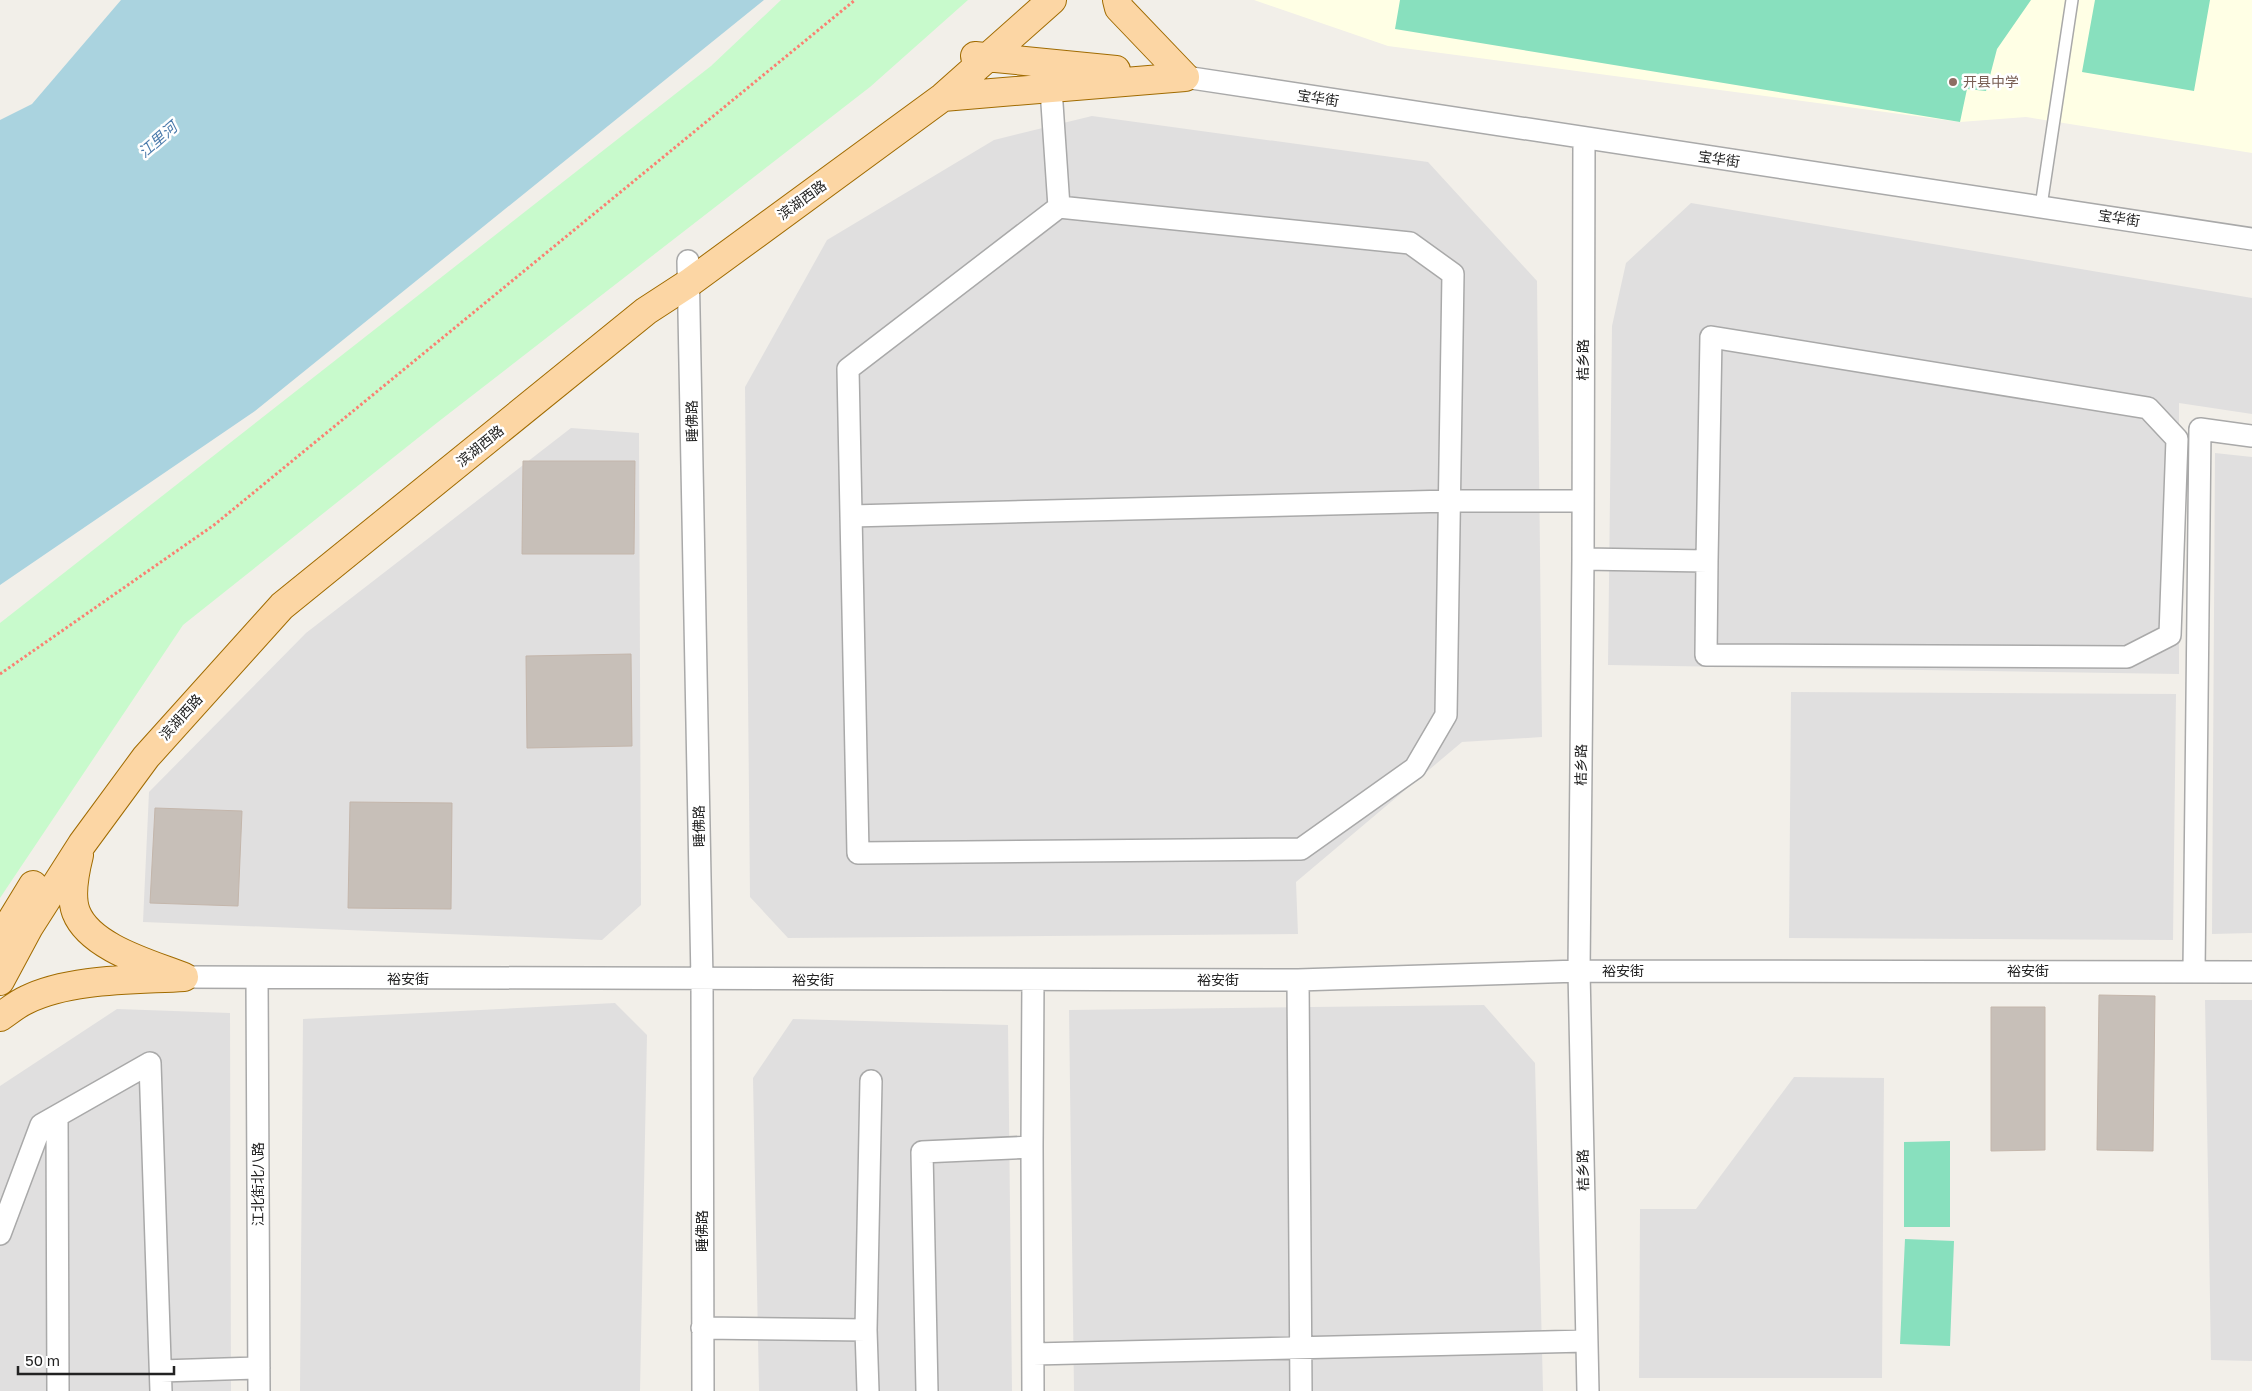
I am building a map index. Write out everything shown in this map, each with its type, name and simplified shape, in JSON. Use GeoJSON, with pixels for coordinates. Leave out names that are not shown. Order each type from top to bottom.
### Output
{"type":"FeatureCollection","features":[{"type":"Feature","properties":{"kind":"main road","name":"滨湖西路"},"geometry":{"type":"LineString","coordinates":[[0,939],[68,830],[134,744],[270,594],[636,298],[688,272],[943,97],[976,56],[1027,0]]}},
{"type":"Feature","properties":{"kind":"main road","name":"滨湖西路"},"geometry":{"type":"LineString","coordinates":[[0,981],[28,927],[82,844],[146,757],[282,606],[646,311],[688,272],[933,84],[976,56],[1052,0]]}},
{"type":"Feature","properties":{"kind":"main road"},"geometry":{"type":"LineString","coordinates":[[1118,0],[1119,8],[1185,78]]}},
{"type":"Feature","properties":{"kind":"main road"},"geometry":{"type":"LineString","coordinates":[[1139,0],[1185,78]]}},
{"type":"Feature","properties":{"kind":"main road"},"geometry":{"type":"LineString","coordinates":[[976,56],[1185,78]]}},
{"type":"Feature","properties":{"kind":"main road"},"geometry":{"type":"LineString","coordinates":[[943,97],[1185,78]]}},
{"type":"Feature","properties":{"kind":"main road"},"geometry":{"type":"LineString","coordinates":[[82,844],[73,881],[76,912],[89,931],[109,947],[184,977]]}},
{"type":"Feature","properties":{"kind":"main road"},"geometry":{"type":"LineString","coordinates":[[0,1017],[27,1000],[64,988],[98,982],[184,977]]}},
{"type":"Feature","properties":{"kind":"street","name":"宝华街"},"geometry":{"type":"LineString","coordinates":[[1185,78],[2252,239]]}},
{"type":"Feature","properties":{"kind":"street"},"geometry":{"type":"LineString","coordinates":[[1051,88],[1059,207]]}},
{"type":"Feature","properties":{"kind":"street","name":"桔乡路"},"geometry":{"type":"LineString","coordinates":[[1584,139],[1583,559],[1579,971],[1588,1391]]}},
{"type":"Feature","properties":{"kind":"street"},"geometry":{"type":"LineString","coordinates":[[1059,207],[1410,242],[1453,274],[1446,715],[1414,768],[1301,849],[858,853],[848,369],[1059,207]]}},
{"type":"Feature","properties":{"kind":"street","name":"睡佛路"},"geometry":{"type":"LineString","coordinates":[[688,272],[702,980],[703,1391]]}},
{"type":"Feature","properties":{"kind":"street"},"geometry":{"type":"LineString","coordinates":[[1711,337],[2148,408],[2177,439],[2170,635],[2127,657],[1706,655],[1707,561],[1711,337]]}},
{"type":"Feature","properties":{"kind":"street"},"geometry":{"type":"LineString","coordinates":[[2194,972],[2200,429],[2252,436]]}},
{"type":"Feature","properties":{"kind":"street"},"geometry":{"type":"LineString","coordinates":[[851,516],[1450,501],[1583,501]]}},
{"type":"Feature","properties":{"kind":"street"},"geometry":{"type":"LineString","coordinates":[[1583,559],[1707,561]]}},
{"type":"Feature","properties":{"kind":"street","name":"裕安街"},"geometry":{"type":"LineString","coordinates":[[184,977],[702,980],[1298,980],[1579,971],[2252,972]]}},
{"type":"Feature","properties":{"kind":"street","name":"江北街北八路"},"geometry":{"type":"LineString","coordinates":[[257,978],[259,1391]]}},
{"type":"Feature","properties":{"kind":"street"},"geometry":{"type":"LineString","coordinates":[[1033,980],[1033,1391]]}},
{"type":"Feature","properties":{"kind":"street"},"geometry":{"type":"LineString","coordinates":[[1298,980],[1301,1391]]}},
{"type":"Feature","properties":{"kind":"street"},"geometry":{"type":"LineString","coordinates":[[0,1234],[41,1125],[150,1063],[161,1381],[259,1368]]}},
{"type":"Feature","properties":{"kind":"street"},"geometry":{"type":"LineString","coordinates":[[868,1391],[866,1330],[871,1081]]}},
{"type":"Feature","properties":{"kind":"street"},"geometry":{"type":"LineString","coordinates":[[57,1116],[58,1391]]}},
{"type":"Feature","properties":{"kind":"street"},"geometry":{"type":"LineString","coordinates":[[927,1391],[922,1152],[1032,1147]]}},
{"type":"Feature","properties":{"kind":"street"},"geometry":{"type":"LineString","coordinates":[[702,1328],[866,1330]]}},
{"type":"Feature","properties":{"kind":"street"},"geometry":{"type":"LineString","coordinates":[[1033,1354],[1586,1341]]}},
{"type":"Feature","properties":{"kind":"lane"},"geometry":{"type":"LineString","coordinates":[[2041,206],[2072,0]]}},
{"type":"Feature","properties":{"kind":"path"},"geometry":{"type":"LineString","coordinates":[[0,674],[214,524],[855,0]]}},
{"type":"Feature","properties":{"kind":"shaded area","name":"开县中学"},"geometry":{"type":"Polygon","coordinates":[[[1254,0],[2252,0],[2252,153],[2026,117],[1960,122],[1388,46],[1254,0]]]}},
{"type":"Feature","properties":{"kind":"shaded area"},"geometry":{"type":"Polygon","coordinates":[[[1092,116],[1428,162],[1537,281],[1542,737],[1462,742],[1296,882],[1298,934],[788,938],[750,897],[745,387],[827,240],[994,140],[1092,116]]]}},
{"type":"Feature","properties":{"kind":"shaded area"},"geometry":{"type":"Polygon","coordinates":[[[1691,203],[2252,298],[2252,414],[2179,403],[2179,674],[1608,665],[1612,326],[1626,263],[1691,203]]]}},
{"type":"Feature","properties":{"kind":"shaded area"},"geometry":{"type":"Polygon","coordinates":[[[571,428],[639,433],[641,905],[602,940],[143,922],[149,792],[306,633],[571,428]]]}},
{"type":"Feature","properties":{"kind":"shaded area"},"geometry":{"type":"Polygon","coordinates":[[[2215,453],[2252,457],[2252,933],[2212,934],[2215,453]]]}},
{"type":"Feature","properties":{"kind":"shaded area"},"geometry":{"type":"Polygon","coordinates":[[[1791,692],[2176,694],[2173,940],[1789,938],[1791,692]]]}},
{"type":"Feature","properties":{"kind":"shaded area"},"geometry":{"type":"Polygon","coordinates":[[[2205,1000],[2252,1000],[2252,1361],[2211,1360],[2205,1000]]]}},
{"type":"Feature","properties":{"kind":"shaded area"},"geometry":{"type":"Polygon","coordinates":[[[615,1003],[647,1035],[640,1391],[300,1391],[303,1019],[615,1003]]]}},
{"type":"Feature","properties":{"kind":"shaded area"},"geometry":{"type":"Polygon","coordinates":[[[1484,1005],[1535,1063],[1543,1391],[1074,1391],[1069,1010],[1484,1005]]]}},
{"type":"Feature","properties":{"kind":"shaded area"},"geometry":{"type":"Polygon","coordinates":[[[117,1009],[230,1013],[231,1391],[0,1391],[0,1086],[117,1009]]]}},
{"type":"Feature","properties":{"kind":"shaded area"},"geometry":{"type":"Polygon","coordinates":[[[793,1019],[1008,1025],[1012,1391],[759,1391],[753,1078],[793,1019]]]}},
{"type":"Feature","properties":{"kind":"shaded area"},"geometry":{"type":"Polygon","coordinates":[[[1794,1077],[1884,1078],[1882,1378],[1639,1378],[1640,1209],[1696,1209],[1794,1077]]]}},
{"type":"Feature","properties":{"kind":"green space"},"geometry":{"type":"Polygon","coordinates":[[[781,0],[968,0],[870,87],[438,422],[183,625],[0,898],[0,623],[711,66],[781,0]]]}},
{"type":"Feature","properties":{"kind":"green space"},"geometry":{"type":"Polygon","coordinates":[[[1400,0],[2031,0],[1997,49],[1986,91],[1967,89],[1960,122],[1395,29],[1400,0]]]}},
{"type":"Feature","properties":{"kind":"green space"},"geometry":{"type":"Polygon","coordinates":[[[2095,0],[2210,0],[2194,91],[2082,72],[2095,0]]]}},
{"type":"Feature","properties":{"kind":"green space"},"geometry":{"type":"Polygon","coordinates":[[[1950,1141],[1950,1227],[1904,1227],[1904,1142],[1950,1141]]]}},
{"type":"Feature","properties":{"kind":"green space"},"geometry":{"type":"Polygon","coordinates":[[[1905,1239],[1954,1241],[1950,1346],[1900,1344],[1905,1239]]]}},
{"type":"Feature","properties":{"kind":"water","name":"江里河"},"geometry":{"type":"Polygon","coordinates":[[[121,0],[764,0],[255,411],[0,585],[0,120],[32,104],[121,0]]]}},
{"type":"Feature","properties":{"kind":"building"},"geometry":{"type":"Polygon","coordinates":[[[523,461],[635,461],[634,554],[522,554],[523,461]]]}},
{"type":"Feature","properties":{"kind":"building"},"geometry":{"type":"Polygon","coordinates":[[[631,654],[632,746],[527,748],[526,656],[631,654]]]}},
{"type":"Feature","properties":{"kind":"building"},"geometry":{"type":"Polygon","coordinates":[[[350,802],[452,803],[451,909],[348,908],[350,802]]]}},
{"type":"Feature","properties":{"kind":"building"},"geometry":{"type":"Polygon","coordinates":[[[155,808],[242,811],[238,906],[150,903],[155,808]]]}},
{"type":"Feature","properties":{"kind":"building"},"geometry":{"type":"Polygon","coordinates":[[[2099,995],[2155,996],[2153,1151],[2097,1150],[2099,995]]]}},
{"type":"Feature","properties":{"kind":"building"},"geometry":{"type":"Polygon","coordinates":[[[1991,1007],[2045,1007],[2045,1150],[1991,1151],[1991,1007]]]}},
{"type":"Feature","properties":{"kind":"place","name":"开县中学"},"geometry":{"type":"Point","coordinates":[1953,82]}}]}
